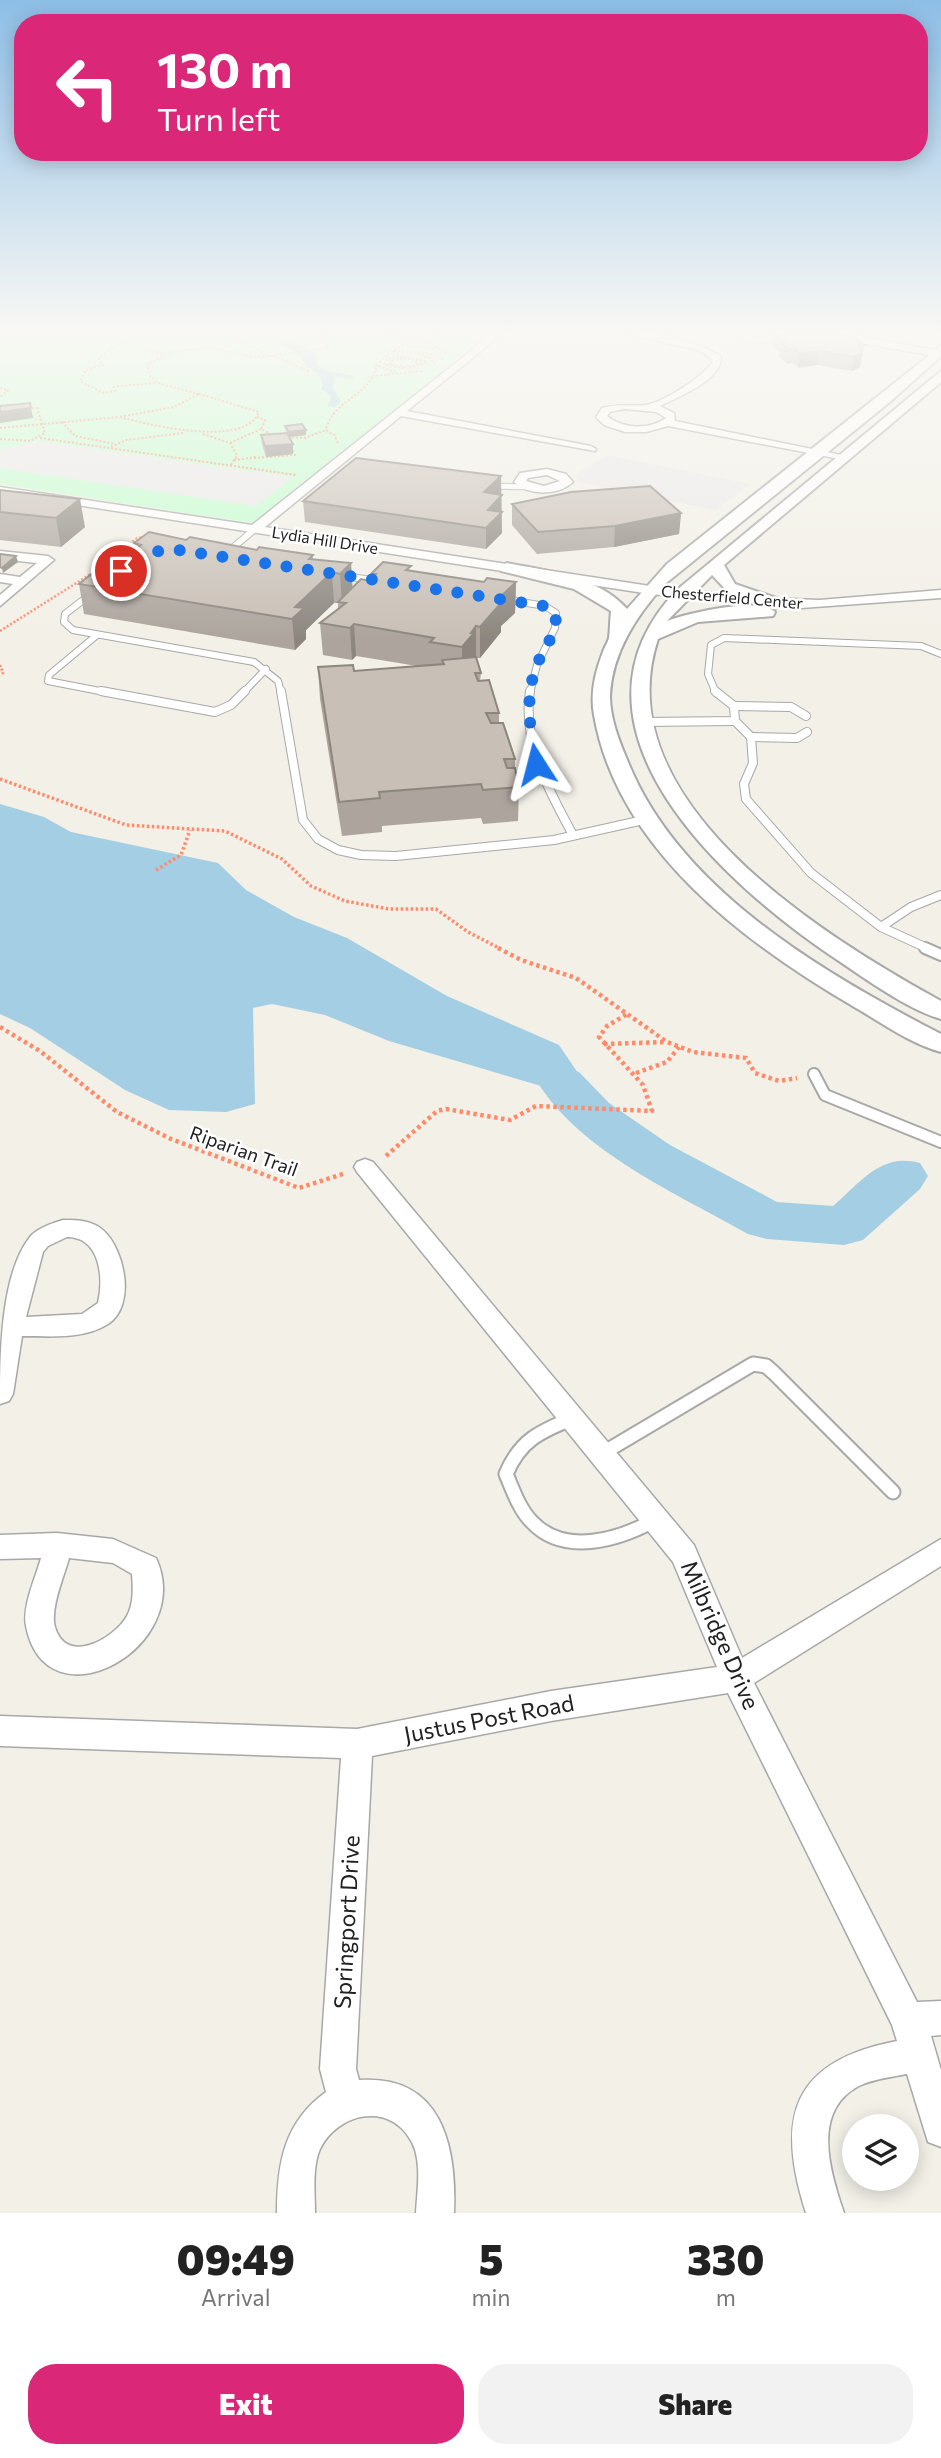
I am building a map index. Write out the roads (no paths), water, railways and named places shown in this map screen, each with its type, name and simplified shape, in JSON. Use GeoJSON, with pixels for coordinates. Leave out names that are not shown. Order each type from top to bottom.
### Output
{"type":"FeatureCollection","features":[{"type":"Feature","properties":{"kind":"street"},"geometry":{"type":"LineString","coordinates":[[255,530],[340,466],[377,433]]}},
{"type":"Feature","properties":{"kind":"street"},"geometry":{"type":"LineString","coordinates":[[567,433],[606,438],[628,433]]}},
{"type":"Feature","properties":{"kind":"street"},"geometry":{"type":"LineString","coordinates":[[605,433],[606,438]]}},
{"type":"Feature","properties":{"kind":"street"},"geometry":{"type":"LineString","coordinates":[[719,433],[845,457]]}},
{"type":"Feature","properties":{"kind":"street"},"geometry":{"type":"LineString","coordinates":[[617,636],[630,612],[673,567],[842,433]]}},
{"type":"Feature","properties":{"kind":"street"},"geometry":{"type":"LineString","coordinates":[[873,433],[716,565],[663,614],[642,658],[638,701],[656,763],[717,852],[771,902],[880,978],[941,1011]]}},
{"type":"Feature","properties":{"kind":"street"},"geometry":{"type":"LineString","coordinates":[[531,487],[549,489],[564,485],[564,467],[606,438]]}},
{"type":"Feature","properties":{"kind":"street","name":"Lydia Hill Drive"},"geometry":{"type":"LineString","coordinates":[[0,490],[650,590]]}},
{"type":"Feature","properties":{"kind":"street"},"geometry":{"type":"LineString","coordinates":[[0,555],[48,560],[0,602]]}},
{"type":"Feature","properties":{"kind":"street"},"geometry":{"type":"LineString","coordinates":[[716,565],[719,578],[727,587],[770,608]]}},
{"type":"Feature","properties":{"kind":"street"},"geometry":{"type":"LineString","coordinates":[[507,568],[574,582],[598,592],[619,610],[617,636],[602,689],[603,714],[612,750],[628,790],[692,873],[786,955],[941,1044]]}},
{"type":"Feature","properties":{"kind":"street"},"geometry":{"type":"LineString","coordinates":[[0,578],[23,581]]}},
{"type":"Feature","properties":{"kind":"street","name":"Chesterfield Center"},"geometry":{"type":"LineString","coordinates":[[650,590],[817,614],[941,604]]}},
{"type":"Feature","properties":{"kind":"street","name":"Chesterfield Center"},"geometry":{"type":"LineString","coordinates":[[770,608],[941,594]]}},
{"type":"Feature","properties":{"kind":"street"},"geometry":{"type":"LineString","coordinates":[[650,638],[674,622],[699,615],[770,608]]}},
{"type":"Feature","properties":{"kind":"street","name":"Milbridge Drive"},"geometry":{"type":"LineString","coordinates":[[365,1167],[684,1554],[736,1678],[924,2019],[920,2054],[941,2129]]}},
{"type":"Feature","properties":{"kind":"street"},"geometry":{"type":"LineString","coordinates":[[0,1394],[13,1326],[28,1255],[37,1242],[69,1228],[80,1228],[96,1235],[112,1263],[111,1307],[105,1315],[83,1323],[13,1326]]}},
{"type":"Feature","properties":{"kind":"street"},"geometry":{"type":"LineString","coordinates":[[0,1547],[58,1547],[104,1547],[130,1554],[146,1567],[150,1584],[137,1630],[117,1651],[82,1661],[65,1658],[49,1645],[39,1625],[58,1547]]}},
{"type":"Feature","properties":{"kind":"street","name":"Justus Post Road"},"geometry":{"type":"LineString","coordinates":[[0,1731],[357,1744],[551,1706],[736,1678],[941,1551]]}},
{"type":"Feature","properties":{"kind":"street","name":"Springport Drive"},"geometry":{"type":"LineString","coordinates":[[346,2099],[338,2070],[357,1744]]}},
{"type":"Feature","properties":{"kind":"street"},"geometry":{"type":"LineString","coordinates":[[825,2213],[813,2175],[809,2143],[814,2110],[833,2083],[846,2073],[920,2054]]}},
{"type":"Feature","properties":{"kind":"street"},"geometry":{"type":"LineString","coordinates":[[296,2213],[298,2162],[307,2136],[324,2114],[346,2099],[368,2095],[389,2099],[408,2109],[423,2127],[433,2149],[435,2213]]}},
{"type":"Feature","properties":{"kind":"lane"},"geometry":{"type":"LineString","coordinates":[[481,485],[531,487]]}},
{"type":"Feature","properties":{"kind":"lane"},"geometry":{"type":"LineString","coordinates":[[221,557],[255,530]]}},
{"type":"Feature","properties":{"kind":"lane"},"geometry":{"type":"LineString","coordinates":[[207,555],[234,559]]}},
{"type":"Feature","properties":{"kind":"lane"},"geometry":{"type":"LineString","coordinates":[[323,573],[388,583]]}},
{"type":"Feature","properties":{"kind":"lane"},"geometry":{"type":"LineString","coordinates":[[97,589],[63,618],[73,630],[238,659],[266,669],[278,681],[282,690],[300,806],[308,830],[338,850],[376,858],[554,840],[648,819]]}},
{"type":"Feature","properties":{"kind":"lane"},"geometry":{"type":"LineString","coordinates":[[493,598],[545,606],[555,613],[557,622],[534,671],[527,709],[536,764],[573,835]]}},
{"type":"Feature","properties":{"kind":"lane"},"geometry":{"type":"LineString","coordinates":[[97,635],[49,675],[48,681],[215,712],[231,705],[266,669]]}},
{"type":"Feature","properties":{"kind":"lane"},"geometry":{"type":"LineString","coordinates":[[806,716],[792,707],[734,706],[715,695],[707,681],[711,645],[724,638],[921,646],[941,654]]}},
{"type":"Feature","properties":{"kind":"lane"},"geometry":{"type":"LineString","coordinates":[[734,706],[735,720],[751,737],[753,763],[744,784],[746,799],[811,873],[881,927],[941,956]]}},
{"type":"Feature","properties":{"kind":"lane"},"geometry":{"type":"LineString","coordinates":[[644,722],[735,720]]}},
{"type":"Feature","properties":{"kind":"lane"},"geometry":{"type":"LineString","coordinates":[[751,737],[797,738],[807,732]]}},
{"type":"Feature","properties":{"kind":"lane"},"geometry":{"type":"LineString","coordinates":[[881,927],[911,907],[941,895]]}},
{"type":"Feature","properties":{"kind":"lane"},"geometry":{"type":"LineString","coordinates":[[814,1074],[825,1095],[941,1142]]}},
{"type":"Feature","properties":{"kind":"lane"},"geometry":{"type":"LineString","coordinates":[[603,1453],[753,1364],[766,1366],[774,1373],[894,1492]]}},
{"type":"Feature","properties":{"kind":"lane"},"geometry":{"type":"LineString","coordinates":[[573,1418],[534,1435],[518,1446],[506,1474],[520,1505],[535,1526],[557,1538],[621,1538],[657,1519]]}},
{"type":"Feature","properties":{"kind":"water"},"geometry":{"type":"Polygon","coordinates":[[[0,804],[44,817],[71,832],[218,863],[246,890],[294,917],[347,938],[447,996],[559,1045],[580,1076],[548,1088],[389,1041],[325,1015],[272,1004],[253,1008],[255,1104],[226,1112],[169,1110],[125,1090],[30,1028],[0,1014],[0,804]]]}},
{"type":"Feature","properties":{"kind":"waterway"},"geometry":{"type":"LineString","coordinates":[[562,1083],[592,1115],[652,1157],[767,1220],[844,1226],[902,1176]]}}]}
